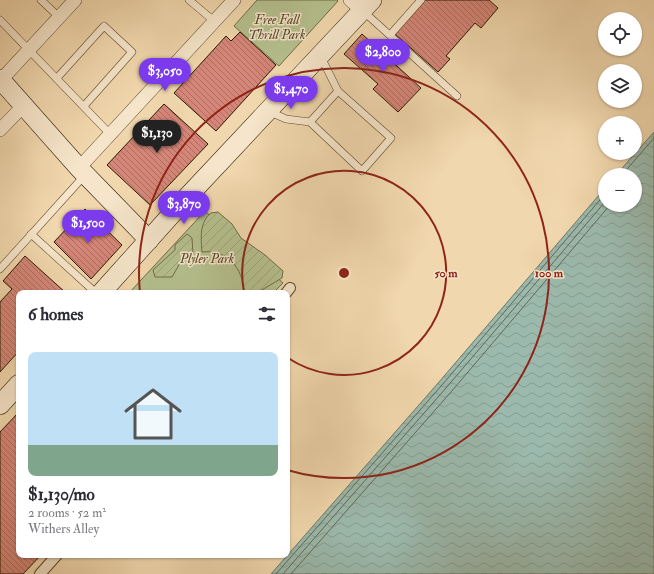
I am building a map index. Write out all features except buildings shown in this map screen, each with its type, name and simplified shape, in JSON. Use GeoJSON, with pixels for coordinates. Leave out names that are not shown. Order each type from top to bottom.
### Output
{"type":"FeatureCollection","features":[{"type":"Feature","properties":{"kind":"main road"},"geometry":{"type":"LineString","coordinates":[[104,290],[320,56],[362,4]]}},
{"type":"Feature","properties":{"kind":"main road"},"geometry":{"type":"LineString","coordinates":[[0,79],[82,171],[149,240]]}},
{"type":"Feature","properties":{"kind":"main road"},"geometry":{"type":"LineString","coordinates":[[0,405],[16,387]]}},
{"type":"Feature","properties":{"kind":"street"},"geometry":{"type":"LineString","coordinates":[[0,79],[75,0]]}},
{"type":"Feature","properties":{"kind":"street"},"geometry":{"type":"LineString","coordinates":[[82,171],[110,134],[234,0]]}},
{"type":"Feature","properties":{"kind":"street"},"geometry":{"type":"LineString","coordinates":[[0,130],[23,106]]}},
{"type":"Feature","properties":{"kind":"street"},"geometry":{"type":"LineString","coordinates":[[40,574],[54,558]]}},
{"type":"Feature","properties":{"kind":"lane"},"geometry":{"type":"LineString","coordinates":[[41,0],[59,17]]}},
{"type":"Feature","properties":{"kind":"lane"},"geometry":{"type":"LineString","coordinates":[[188,0],[214,21]]}},
{"type":"Feature","properties":{"kind":"lane"},"geometry":{"type":"LineString","coordinates":[[390,35],[421,0]]}},
{"type":"Feature","properties":{"kind":"lane"},"geometry":{"type":"LineString","coordinates":[[362,4],[390,35],[456,96]]}},
{"type":"Feature","properties":{"kind":"lane"},"geometry":{"type":"LineString","coordinates":[[0,20],[110,134]]}},
{"type":"Feature","properties":{"kind":"lane"},"geometry":{"type":"LineString","coordinates":[[56,78],[104,26],[132,52],[84,106]]}},
{"type":"Feature","properties":{"kind":"lane"},"geometry":{"type":"LineString","coordinates":[[268,111],[286,119],[310,122],[362,171],[391,138],[338,91],[320,56]]}},
{"type":"Feature","properties":{"kind":"lane"},"geometry":{"type":"LineString","coordinates":[[310,122],[338,91]]}},
{"type":"Feature","properties":{"kind":"lane"},"geometry":{"type":"LineString","coordinates":[[0,269],[31,234],[82,171]]}},
{"type":"Feature","properties":{"kind":"lane"},"geometry":{"type":"LineString","coordinates":[[31,234],[93,290]]}},
{"type":"Feature","properties":{"kind":"green space","name":"Free Fall Thrill Park"},"geometry":{"type":"Polygon","coordinates":[[[257,0],[338,1],[279,66],[234,26],[257,0]]]}},
{"type":"Feature","properties":{"kind":"green space","name":"Plyler Park"},"geometry":{"type":"Polygon","coordinates":[[[205,211],[283,283],[276,290],[132,290],[205,211]]]}},
{"type":"Feature","properties":{"kind":"green space"},"geometry":{"type":"Polygon","coordinates":[[[218,212],[232,224],[241,238],[265,255],[283,271],[282,278],[262,290],[244,290],[241,275],[232,262],[219,254],[202,252],[201,242],[204,221],[211,213],[218,212]]]}},
{"type":"Feature","properties":{"kind":"green space"},"geometry":{"type":"Polygon","coordinates":[[[187,234],[192,238],[193,254],[180,263],[172,277],[155,277],[153,270],[175,250],[175,245],[187,234]]]}},
{"type":"Feature","properties":{"kind":"water"},"geometry":{"type":"Polygon","coordinates":[[[654,132],[654,574],[271,574],[285,558],[290,558],[290,552],[439,382],[598,196],[598,212],[642,212],[642,168],[622,168],[629,160],[642,160],[642,146],[654,132]]]}}]}
